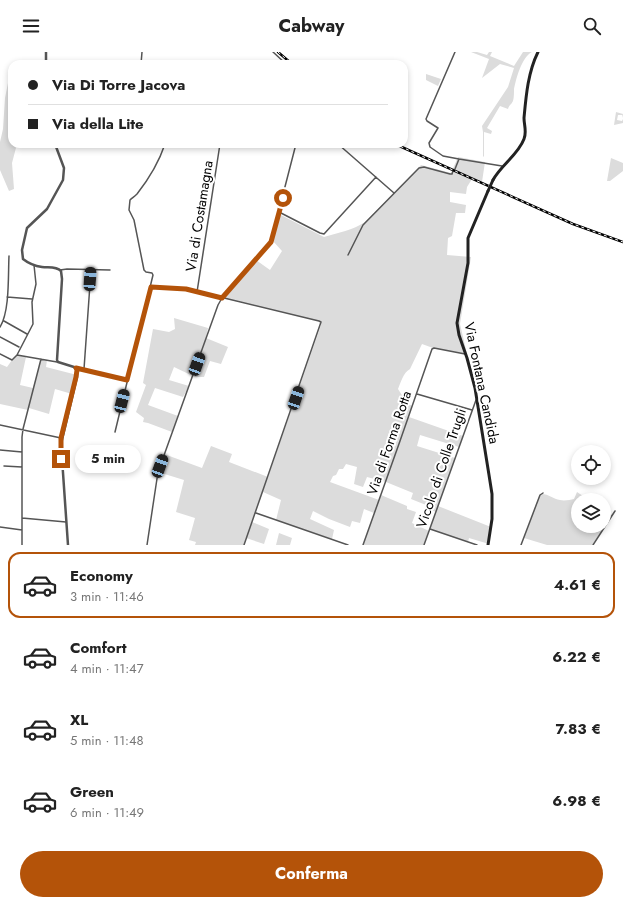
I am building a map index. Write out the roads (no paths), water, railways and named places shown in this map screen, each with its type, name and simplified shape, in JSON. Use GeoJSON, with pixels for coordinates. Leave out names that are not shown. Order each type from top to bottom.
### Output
{"type":"FeatureCollection","features":[{"type":"Feature","properties":{"kind":"main road","name":"Via Fontana Candida"},"geometry":{"type":"LineString","coordinates":[[488,545],[491,530],[492,494],[477,397],[458,330],[458,317],[468,263],[468,239],[498,172],[516,151],[524,138],[524,118],[529,80],[538,52]]}},
{"type":"Feature","properties":{"kind":"street"},"geometry":{"type":"LineString","coordinates":[[273,52],[282,60]]}},
{"type":"Feature","properties":{"kind":"street"},"geometry":{"type":"LineString","coordinates":[[455,52],[426,119],[427,122],[437,126],[438,128],[429,142],[430,147],[444,156],[503,166]]}},
{"type":"Feature","properties":{"kind":"street"},"geometry":{"type":"LineString","coordinates":[[57,148],[64,167],[63,180],[47,209],[27,228],[23,241],[22,257],[34,265],[57,268],[60,270],[110,270]]}},
{"type":"Feature","properties":{"kind":"street"},"geometry":{"type":"LineString","coordinates":[[114,432],[153,274],[145,272],[144,270],[134,220],[129,210],[130,198],[136,194],[159,159],[163,148]]}},
{"type":"Feature","properties":{"kind":"street","name":"Via di Costamagna"},"geometry":{"type":"LineString","coordinates":[[197,292],[219,148]]}},
{"type":"Feature","properties":{"kind":"street"},"geometry":{"type":"LineString","coordinates":[[147,545],[158,472],[218,305],[222,298],[271,242],[295,148]]}},
{"type":"Feature","properties":{"kind":"street"},"geometry":{"type":"LineString","coordinates":[[343,148],[394,193]]}},
{"type":"Feature","properties":{"kind":"street"},"geometry":{"type":"LineString","coordinates":[[455,169],[459,159]]}},
{"type":"Feature","properties":{"kind":"street"},"geometry":{"type":"LineString","coordinates":[[348,255],[363,226],[420,167],[449,174],[452,174],[453,172]]}},
{"type":"Feature","properties":{"kind":"street"},"geometry":{"type":"LineString","coordinates":[[279,212],[320,233],[325,234],[376,177]]}},
{"type":"Feature","properties":{"kind":"street"},"geometry":{"type":"LineString","coordinates":[[0,327],[4,321],[9,256]]}},
{"type":"Feature","properties":{"kind":"street"},"geometry":{"type":"LineString","coordinates":[[0,354],[12,360],[17,355],[33,324],[32,299],[36,284],[34,265]]}},
{"type":"Feature","properties":{"kind":"street"},"geometry":{"type":"LineString","coordinates":[[58,362],[57,355],[62,279],[60,270]]}},
{"type":"Feature","properties":{"kind":"street"},"geometry":{"type":"LineString","coordinates":[[84,369],[91,270]]}},
{"type":"Feature","properties":{"kind":"street"},"geometry":{"type":"LineString","coordinates":[[151,287],[182,289],[197,292],[321,322],[244,545]]}},
{"type":"Feature","properties":{"kind":"street"},"geometry":{"type":"LineString","coordinates":[[7,296],[32,299]]}},
{"type":"Feature","properties":{"kind":"street"},"geometry":{"type":"LineString","coordinates":[[4,321],[27,334]]}},
{"type":"Feature","properties":{"kind":"street"},"geometry":{"type":"LineString","coordinates":[[0,337],[20,348]]}},
{"type":"Feature","properties":{"kind":"street","name":"Via di Forma Rotta"},"geometry":{"type":"LineString","coordinates":[[363,545],[433,348],[466,354]]}},
{"type":"Feature","properties":{"kind":"street"},"geometry":{"type":"LineString","coordinates":[[17,355],[58,362],[76,368],[127,380]]}},
{"type":"Feature","properties":{"kind":"street"},"geometry":{"type":"LineString","coordinates":[[22,545],[23,429],[41,359]]}},
{"type":"Feature","properties":{"kind":"street"},"geometry":{"type":"LineString","coordinates":[[68,545],[61,458],[61,438],[76,377],[76,368]]}},
{"type":"Feature","properties":{"kind":"street"},"geometry":{"type":"LineString","coordinates":[[417,394],[472,410]]}},
{"type":"Feature","properties":{"kind":"street","name":"Vicolo di Colle Trugli"},"geometry":{"type":"LineString","coordinates":[[424,545],[477,397]]}},
{"type":"Feature","properties":{"kind":"street"},"geometry":{"type":"LineString","coordinates":[[0,425],[61,438]]}},
{"type":"Feature","properties":{"kind":"street"},"geometry":{"type":"LineString","coordinates":[[0,450],[22,452]]}},
{"type":"Feature","properties":{"kind":"street"},"geometry":{"type":"LineString","coordinates":[[4,466],[22,467]]}},
{"type":"Feature","properties":{"kind":"street"},"geometry":{"type":"LineString","coordinates":[[521,545],[540,495],[543,493]]}},
{"type":"Feature","properties":{"kind":"street"},"geometry":{"type":"LineString","coordinates":[[593,545],[615,511]]}},
{"type":"Feature","properties":{"kind":"street"},"geometry":{"type":"LineString","coordinates":[[255,512],[348,545]]}},
{"type":"Feature","properties":{"kind":"street"},"geometry":{"type":"LineString","coordinates":[[22,518],[66,522]]}},
{"type":"Feature","properties":{"kind":"street"},"geometry":{"type":"LineString","coordinates":[[0,527],[22,530]]}},
{"type":"Feature","properties":{"kind":"street"},"geometry":{"type":"LineString","coordinates":[[430,529],[476,545]]}},
{"type":"Feature","properties":{"kind":"railway"},"geometry":{"type":"LineString","coordinates":[[278,52],[287,60]]}},
{"type":"Feature","properties":{"kind":"railway"},"geometry":{"type":"LineString","coordinates":[[404,148],[573,224],[623,242]]}}]}
